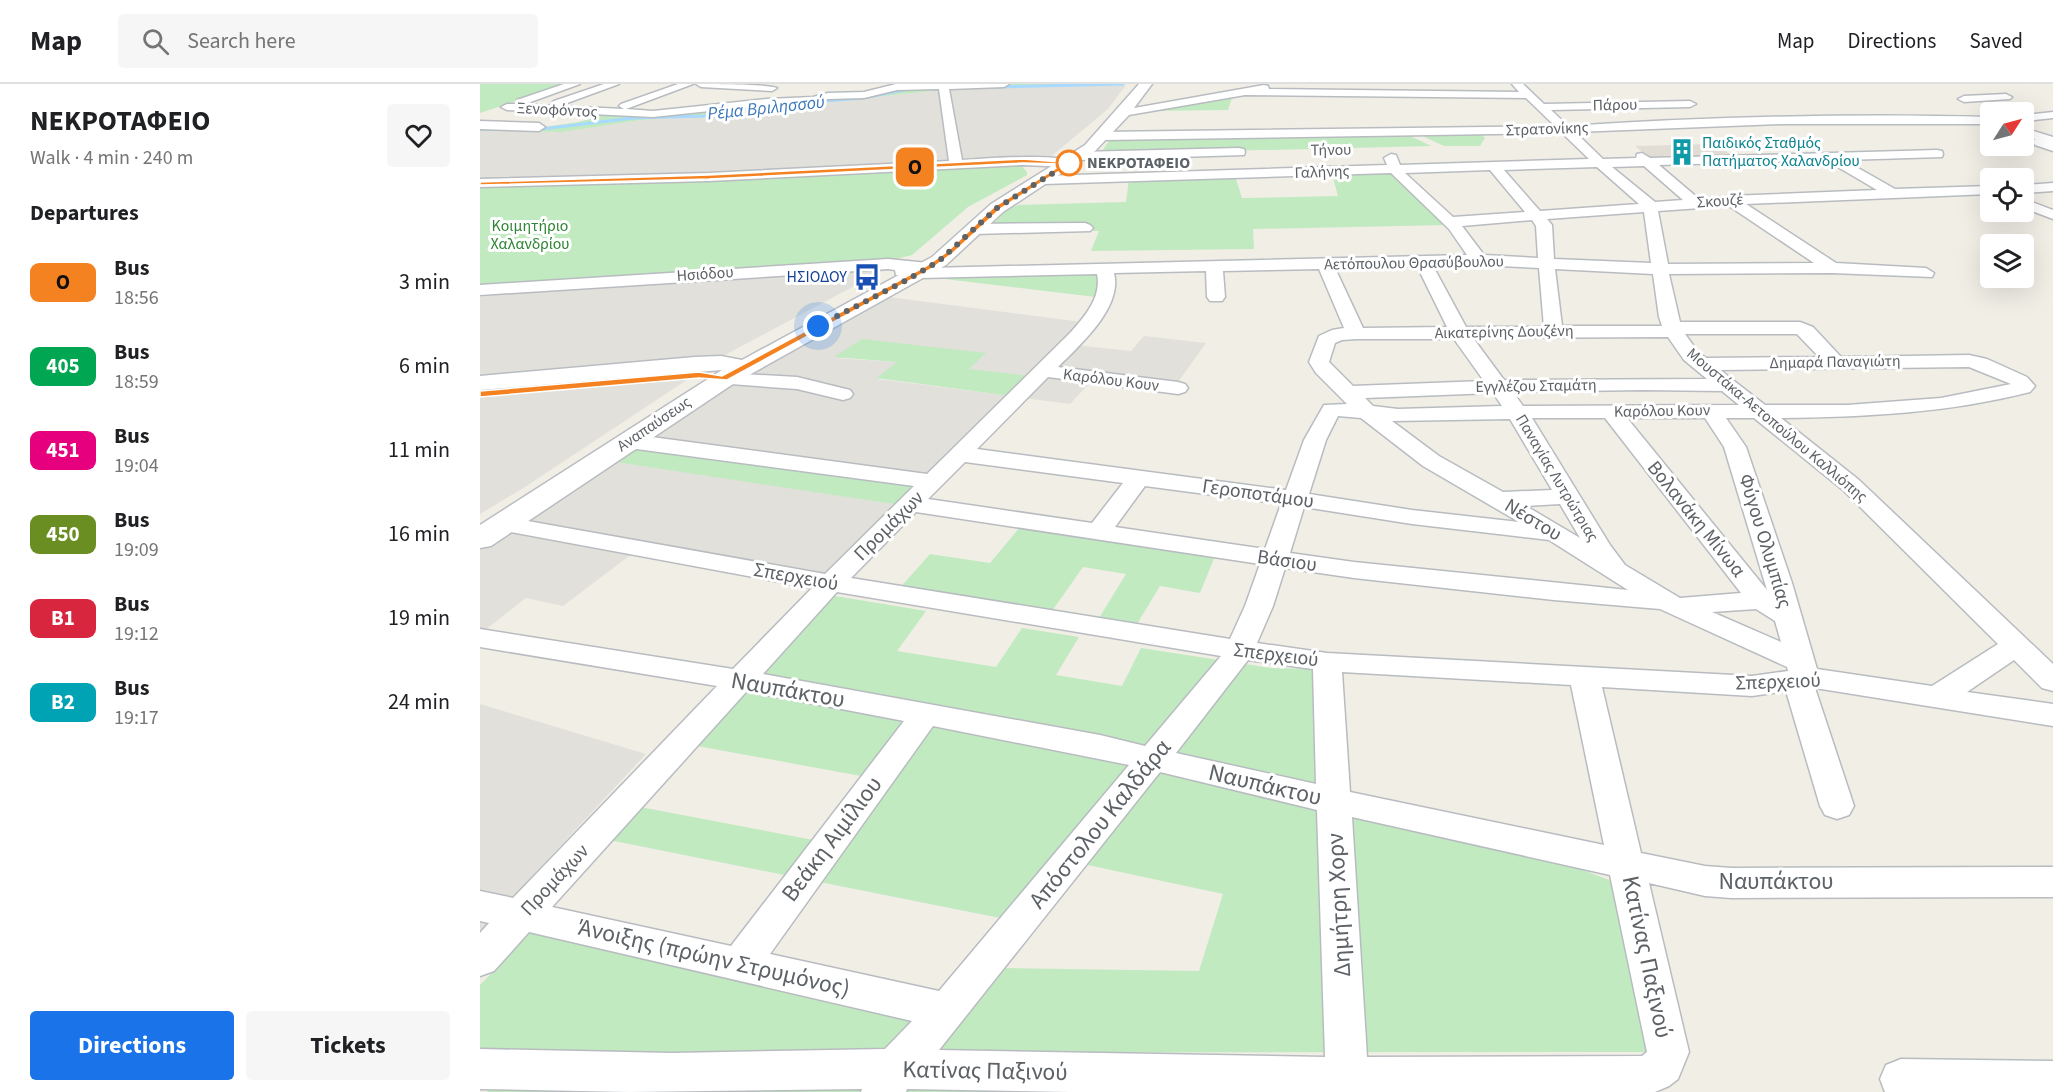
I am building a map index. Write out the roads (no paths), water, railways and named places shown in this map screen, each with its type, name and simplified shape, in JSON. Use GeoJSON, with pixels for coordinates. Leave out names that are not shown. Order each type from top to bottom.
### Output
{"type":"FeatureCollection","features":[{"type":"Feature","properties":{"kind":"main road","name":"Αναπαύσεως"},"geometry":{"type":"LineString","coordinates":[[916,269],[979,208],[1067,160],[1105,120],[1132,84]]}},
{"type":"Feature","properties":{"kind":"main road","name":"Αναπαύσεως"},"geometry":{"type":"LineString","coordinates":[[480,539],[492,520],[722,371],[951,252],[997,208],[1043,180],[1067,160],[1105,120],[1146,84]]}},
{"type":"Feature","properties":{"kind":"main road","name":"Αναπαύσεως"},"geometry":{"type":"LineString","coordinates":[[492,520],[629,441],[722,371]]}},
{"type":"Feature","properties":{"kind":"main road"},"geometry":{"type":"LineString","coordinates":[[480,383],[722,371]]}},
{"type":"Feature","properties":{"kind":"main road"},"geometry":{"type":"LineString","coordinates":[[480,394],[722,371]]}},
{"type":"Feature","properties":{"kind":"street"},"geometry":{"type":"LineString","coordinates":[[493,111],[576,84]]}},
{"type":"Feature","properties":{"kind":"street"},"geometry":{"type":"LineString","coordinates":[[540,109],[614,84]]}},
{"type":"Feature","properties":{"kind":"street"},"geometry":{"type":"LineString","coordinates":[[574,123],[688,84]]}},
{"type":"Feature","properties":{"kind":"street"},"geometry":{"type":"LineString","coordinates":[[701,84],[785,88]]}},
{"type":"Feature","properties":{"kind":"street"},"geometry":{"type":"LineString","coordinates":[[809,88],[850,85],[935,87],[1004,84]]}},
{"type":"Feature","properties":{"kind":"street"},"geometry":{"type":"LineString","coordinates":[[1105,120],[1280,84]]}},
{"type":"Feature","properties":{"kind":"street"},"geometry":{"type":"LineString","coordinates":[[1313,84],[1344,92],[1414,84]]}},
{"type":"Feature","properties":{"kind":"street"},"geometry":{"type":"LineString","coordinates":[[1517,84],[1601,164],[1650,206]]}},
{"type":"Feature","properties":{"kind":"street"},"geometry":{"type":"LineString","coordinates":[[828,96],[850,85]]}},
{"type":"Feature","properties":{"kind":"street"},"geometry":{"type":"LineString","coordinates":[[693,110],[754,86]]}},
{"type":"Feature","properties":{"kind":"street"},"geometry":{"type":"LineString","coordinates":[[828,96],[870,94],[897,87]]}},
{"type":"Feature","properties":{"kind":"street"},"geometry":{"type":"LineString","coordinates":[[935,87],[956,165]]}},
{"type":"Feature","properties":{"kind":"street"},"geometry":{"type":"LineString","coordinates":[[1248,92],[1447,89],[1529,95]]}},
{"type":"Feature","properties":{"kind":"street"},"geometry":{"type":"LineString","coordinates":[[1447,89],[1447,100],[1455,108]]}},
{"type":"Feature","properties":{"kind":"street"},"geometry":{"type":"LineString","coordinates":[[1592,91],[1608,105]]}},
{"type":"Feature","properties":{"kind":"street","name":"Ξενοφόντος"},"geometry":{"type":"LineString","coordinates":[[493,111],[540,109],[653,114],[773,101],[813,100],[828,96]]}},
{"type":"Feature","properties":{"kind":"street"},"geometry":{"type":"LineString","coordinates":[[1980,112],[1964,99],[2006,97]]}},
{"type":"Feature","properties":{"kind":"street","name":"Πάρου"},"geometry":{"type":"LineString","coordinates":[[1526,113],[1686,100],[1719,122]]}},
{"type":"Feature","properties":{"kind":"street"},"geometry":{"type":"LineString","coordinates":[[1810,107],[1822,119]]}},
{"type":"Feature","properties":{"kind":"street"},"geometry":{"type":"LineString","coordinates":[[1838,107],[1876,112],[1892,120]]}},
{"type":"Feature","properties":{"kind":"street"},"geometry":{"type":"LineString","coordinates":[[2034,118],[2050,117]]}},
{"type":"Feature","properties":{"kind":"street"},"geometry":{"type":"LineString","coordinates":[[1468,118],[1488,137],[1483,147]]}},
{"type":"Feature","properties":{"kind":"street"},"geometry":{"type":"LineString","coordinates":[[1396,119],[1404,132],[1434,144]]}},
{"type":"Feature","properties":{"kind":"street","name":"Στρατονίκης"},"geometry":{"type":"LineString","coordinates":[[1105,120],[1308,140],[1404,132],[1567,130],[1783,120],[1980,120]]}},
{"type":"Feature","properties":{"kind":"street"},"geometry":{"type":"LineString","coordinates":[[1783,120],[1806,134]]}},
{"type":"Feature","properties":{"kind":"street"},"geometry":{"type":"LineString","coordinates":[[1719,122],[1744,135]]}},
{"type":"Feature","properties":{"kind":"street"},"geometry":{"type":"LineString","coordinates":[[480,125],[549,126]]}},
{"type":"Feature","properties":{"kind":"street"},"geometry":{"type":"LineString","coordinates":[[1606,127],[1620,139]]}},
{"type":"Feature","properties":{"kind":"street"},"geometry":{"type":"LineString","coordinates":[[1482,131],[1495,134],[1502,141]]}},
{"type":"Feature","properties":{"kind":"street"},"geometry":{"type":"LineString","coordinates":[[2034,135],[2049,140],[2040,143],[2053,147]]}},
{"type":"Feature","properties":{"kind":"street"},"geometry":{"type":"LineString","coordinates":[[1681,190],[1729,189],[1760,179],[1744,159],[1722,144]]}},
{"type":"Feature","properties":{"kind":"street"},"geometry":{"type":"LineString","coordinates":[[1762,144],[1789,157]]}},
{"type":"Feature","properties":{"kind":"street"},"geometry":{"type":"LineString","coordinates":[[1564,145],[1583,145]]}},
{"type":"Feature","properties":{"kind":"street"},"geometry":{"type":"LineString","coordinates":[[1387,149],[1395,170],[1416,193],[1469,242],[1478,260]]}},
{"type":"Feature","properties":{"kind":"street"},"geometry":{"type":"LineString","coordinates":[[1634,150],[1695,203]]}},
{"type":"Feature","properties":{"kind":"street"},"geometry":{"type":"LineString","coordinates":[[1447,151],[1460,167]]}},
{"type":"Feature","properties":{"kind":"street"},"geometry":{"type":"LineString","coordinates":[[480,183],[709,177],[1249,152]]}},
{"type":"Feature","properties":{"kind":"street"},"geometry":{"type":"LineString","coordinates":[[1831,152],[1938,153]]}},
{"type":"Feature","properties":{"kind":"street"},"geometry":{"type":"LineString","coordinates":[[1831,152],[1895,195]]}},
{"type":"Feature","properties":{"kind":"street","name":"Γαλήνης"},"geometry":{"type":"LineString","coordinates":[[1043,180],[1192,176],[1302,167],[1395,170],[1744,159],[1831,152]]}},
{"type":"Feature","properties":{"kind":"street"},"geometry":{"type":"LineString","coordinates":[[1189,154],[1192,176]]}},
{"type":"Feature","properties":{"kind":"street"},"geometry":{"type":"LineString","coordinates":[[1493,166],[1544,225],[1545,263],[1554,332]]}},
{"type":"Feature","properties":{"kind":"street"},"geometry":{"type":"LineString","coordinates":[[2034,188],[2053,187]]}},
{"type":"Feature","properties":{"kind":"street","name":"Σκουζέ"},"geometry":{"type":"LineString","coordinates":[[1450,222],[1730,200],[1980,191]]}},
{"type":"Feature","properties":{"kind":"street"},"geometry":{"type":"LineString","coordinates":[[1730,200],[1832,268]]}},
{"type":"Feature","properties":{"kind":"street","name":"Μουστάκα-Αετοπούλου Καλλιόπης"},"geometry":{"type":"LineString","coordinates":[[1650,206],[1668,317],[1673,330],[1696,360],[1851,485],[2039,660]]}},
{"type":"Feature","properties":{"kind":"street"},"geometry":{"type":"LineString","coordinates":[[2034,207],[2053,215]]}},
{"type":"Feature","properties":{"kind":"street"},"geometry":{"type":"LineString","coordinates":[[974,229],[1085,228]]}},
{"type":"Feature","properties":{"kind":"street","name":"Αετόπουλου Θρασύβουλου"},"geometry":{"type":"LineString","coordinates":[[916,269],[1104,269],[1478,260],[1662,269],[1832,268],[1926,273]]}},
{"type":"Feature","properties":{"kind":"street","name":"Παναγίας Λυτρώτριας"},"geometry":{"type":"LineString","coordinates":[[1423,261],[1441,301],[1459,332],[1522,420],[1599,548],[1617,571]]}},
{"type":"Feature","properties":{"kind":"street"},"geometry":{"type":"LineString","coordinates":[[1325,264],[1345,334]]}},
{"type":"Feature","properties":{"kind":"street","name":"Ησιόδου"},"geometry":{"type":"LineString","coordinates":[[480,290],[844,265],[916,269]]}},
{"type":"Feature","properties":{"kind":"street"},"geometry":{"type":"LineString","coordinates":[[1214,267],[1216,297]]}},
{"type":"Feature","properties":{"kind":"street","name":"Προμάχων"},"geometry":{"type":"LineString","coordinates":[[480,960],[831,583],[1078,336],[1099,308],[1107,284],[1104,269]]}},
{"type":"Feature","properties":{"kind":"street","name":"Αικατερίνης Δουζένη"},"geometry":{"type":"LineString","coordinates":[[1345,334],[1800,328],[1806,331],[1831,359]]}},
{"type":"Feature","properties":{"kind":"street","name":"Νέστου"},"geometry":{"type":"LineString","coordinates":[[1345,334],[1325,342],[1319,362],[1347,393],[1390,432],[1431,461],[1670,604],[1801,672]]}},
{"type":"Feature","properties":{"kind":"street","name":"Δημαρά Παναγιώτη"},"geometry":{"type":"LineString","coordinates":[[1696,360],[1969,361],[1980,363],[2020,381],[2025,386]]}},
{"type":"Feature","properties":{"kind":"street"},"geometry":{"type":"LineString","coordinates":[[722,371],[797,383],[843,394]]}},
{"type":"Feature","properties":{"kind":"street","name":"Καρόλου Κουν"},"geometry":{"type":"LineString","coordinates":[[1045,371],[1178,388]]}},
{"type":"Feature","properties":{"kind":"street","name":"Εγγλέζου Σταμάτη"},"geometry":{"type":"LineString","coordinates":[[1347,393],[1500,387],[1725,385]]}},
{"type":"Feature","properties":{"kind":"street","name":"Καρόλου Κουν"},"geometry":{"type":"LineString","coordinates":[[1297,499],[1315,440],[1331,409],[1398,416],[1522,420],[1611,412],[1847,411],[1916,407],[1988,395],[2025,386]]}},
{"type":"Feature","properties":{"kind":"street","name":"Φύγου Ολυμπίας"},"geometry":{"type":"LineString","coordinates":[[1710,410],[1735,447],[1789,617],[1801,672],[1837,806]]}},
{"type":"Feature","properties":{"kind":"street","name":"Βολανάκη Μίνωα"},"geometry":{"type":"LineString","coordinates":[[1611,412],[1761,600],[1789,617]]}},
{"type":"Feature","properties":{"kind":"street"},"geometry":{"type":"LineString","coordinates":[[1390,432],[1522,420]]}},
{"type":"Feature","properties":{"kind":"street"},"geometry":{"type":"LineString","coordinates":[[629,441],[933,482]]}},
{"type":"Feature","properties":{"kind":"street","name":"Γεροποτάμου"},"geometry":{"type":"LineString","coordinates":[[960,454],[1297,499],[1412,517],[1556,534]]}},
{"type":"Feature","properties":{"kind":"street"},"geometry":{"type":"LineString","coordinates":[[1099,532],[1139,478]]}},
{"type":"Feature","properties":{"kind":"street"},"geometry":{"type":"LineString","coordinates":[[1498,500],[1569,496]]}},
{"type":"Feature","properties":{"kind":"street","name":"Απόστολου Καλδάρα"},"geometry":{"type":"LineString","coordinates":[[889,1081],[1222,676],[1240,650],[1259,606],[1297,499]]}},
{"type":"Feature","properties":{"kind":"street","name":"Βάσιου"},"geometry":{"type":"LineString","coordinates":[[911,504],[1275,560],[1554,592],[1670,604],[1761,600]]}},
{"type":"Feature","properties":{"kind":"street","name":"Σπερχειού"},"geometry":{"type":"LineString","coordinates":[[492,520],[831,583],[1240,650],[1328,662],[1752,686],[1774,684],[1801,672],[2053,715]]}},
{"type":"Feature","properties":{"kind":"street","name":"Ναυπάκτου"},"geometry":{"type":"LineString","coordinates":[[480,638],[739,680],[1100,746],[1334,801],[1705,880],[1731,884],[1834,881],[2053,882]]}},
{"type":"Feature","properties":{"kind":"street"},"geometry":{"type":"LineString","coordinates":[[1939,696],[2039,660]]}},
{"type":"Feature","properties":{"kind":"street","name":"Δημήτρη Χορν"},"geometry":{"type":"LineString","coordinates":[[1328,662],[1347,1077]]}},
{"type":"Feature","properties":{"kind":"street","name":"Κατίνας Παξινού"},"geometry":{"type":"LineString","coordinates":[[480,1069],[889,1081],[1645,1076],[1656,1072],[1663,1066],[1668,1052],[1584,675]]}},
{"type":"Feature","properties":{"kind":"street","name":"Βεάκη Αιμίλιου"},"geometry":{"type":"LineString","coordinates":[[740,964],[924,715]]}},
{"type":"Feature","properties":{"kind":"street","name":"Άνοιξης (πρώην Στρυμόνος)"},"geometry":{"type":"LineString","coordinates":[[480,906],[947,1011]]}},
{"type":"Feature","properties":{"kind":"street"},"geometry":{"type":"LineString","coordinates":[[1901,1079],[2053,1081]]}},
{"type":"Feature","properties":{"kind":"waterway","name":"Ρέμα Βριλησσού"},"geometry":{"type":"LineString","coordinates":[[996,87],[1123,84]]}},
{"type":"Feature","properties":{"kind":"waterway","name":"Ρέμα Βριλησσού"},"geometry":{"type":"LineString","coordinates":[[811,102],[863,98],[909,89]]}},
{"type":"Feature","properties":{"kind":"waterway","name":"Ρέμα Βριλησσού"},"geometry":{"type":"LineString","coordinates":[[480,129],[533,130],[633,118],[704,116],[757,105]]}},
{"type":"Feature","properties":{"kind":"place","name":"Παιδικός Σταθμός Πατήματος Χαλανδρίου"},"geometry":{"type":"Point","coordinates":[1682,152]}},
{"type":"Feature","properties":{"kind":"place","name":"ΝΕΚΡΟΤΑΦΕΙΟ"},"geometry":{"type":"Point","coordinates":[1069,163]}},
{"type":"Feature","properties":{"kind":"place","name":"ΗΣΙΟΔΟΥ"},"geometry":{"type":"Point","coordinates":[867,277]}},
{"type":"Feature","properties":{"kind":"park label","name":"Κοιμητήριο Χαλανδρίου"},"geometry":{"type":"Point","coordinates":[530,235]}}]}
